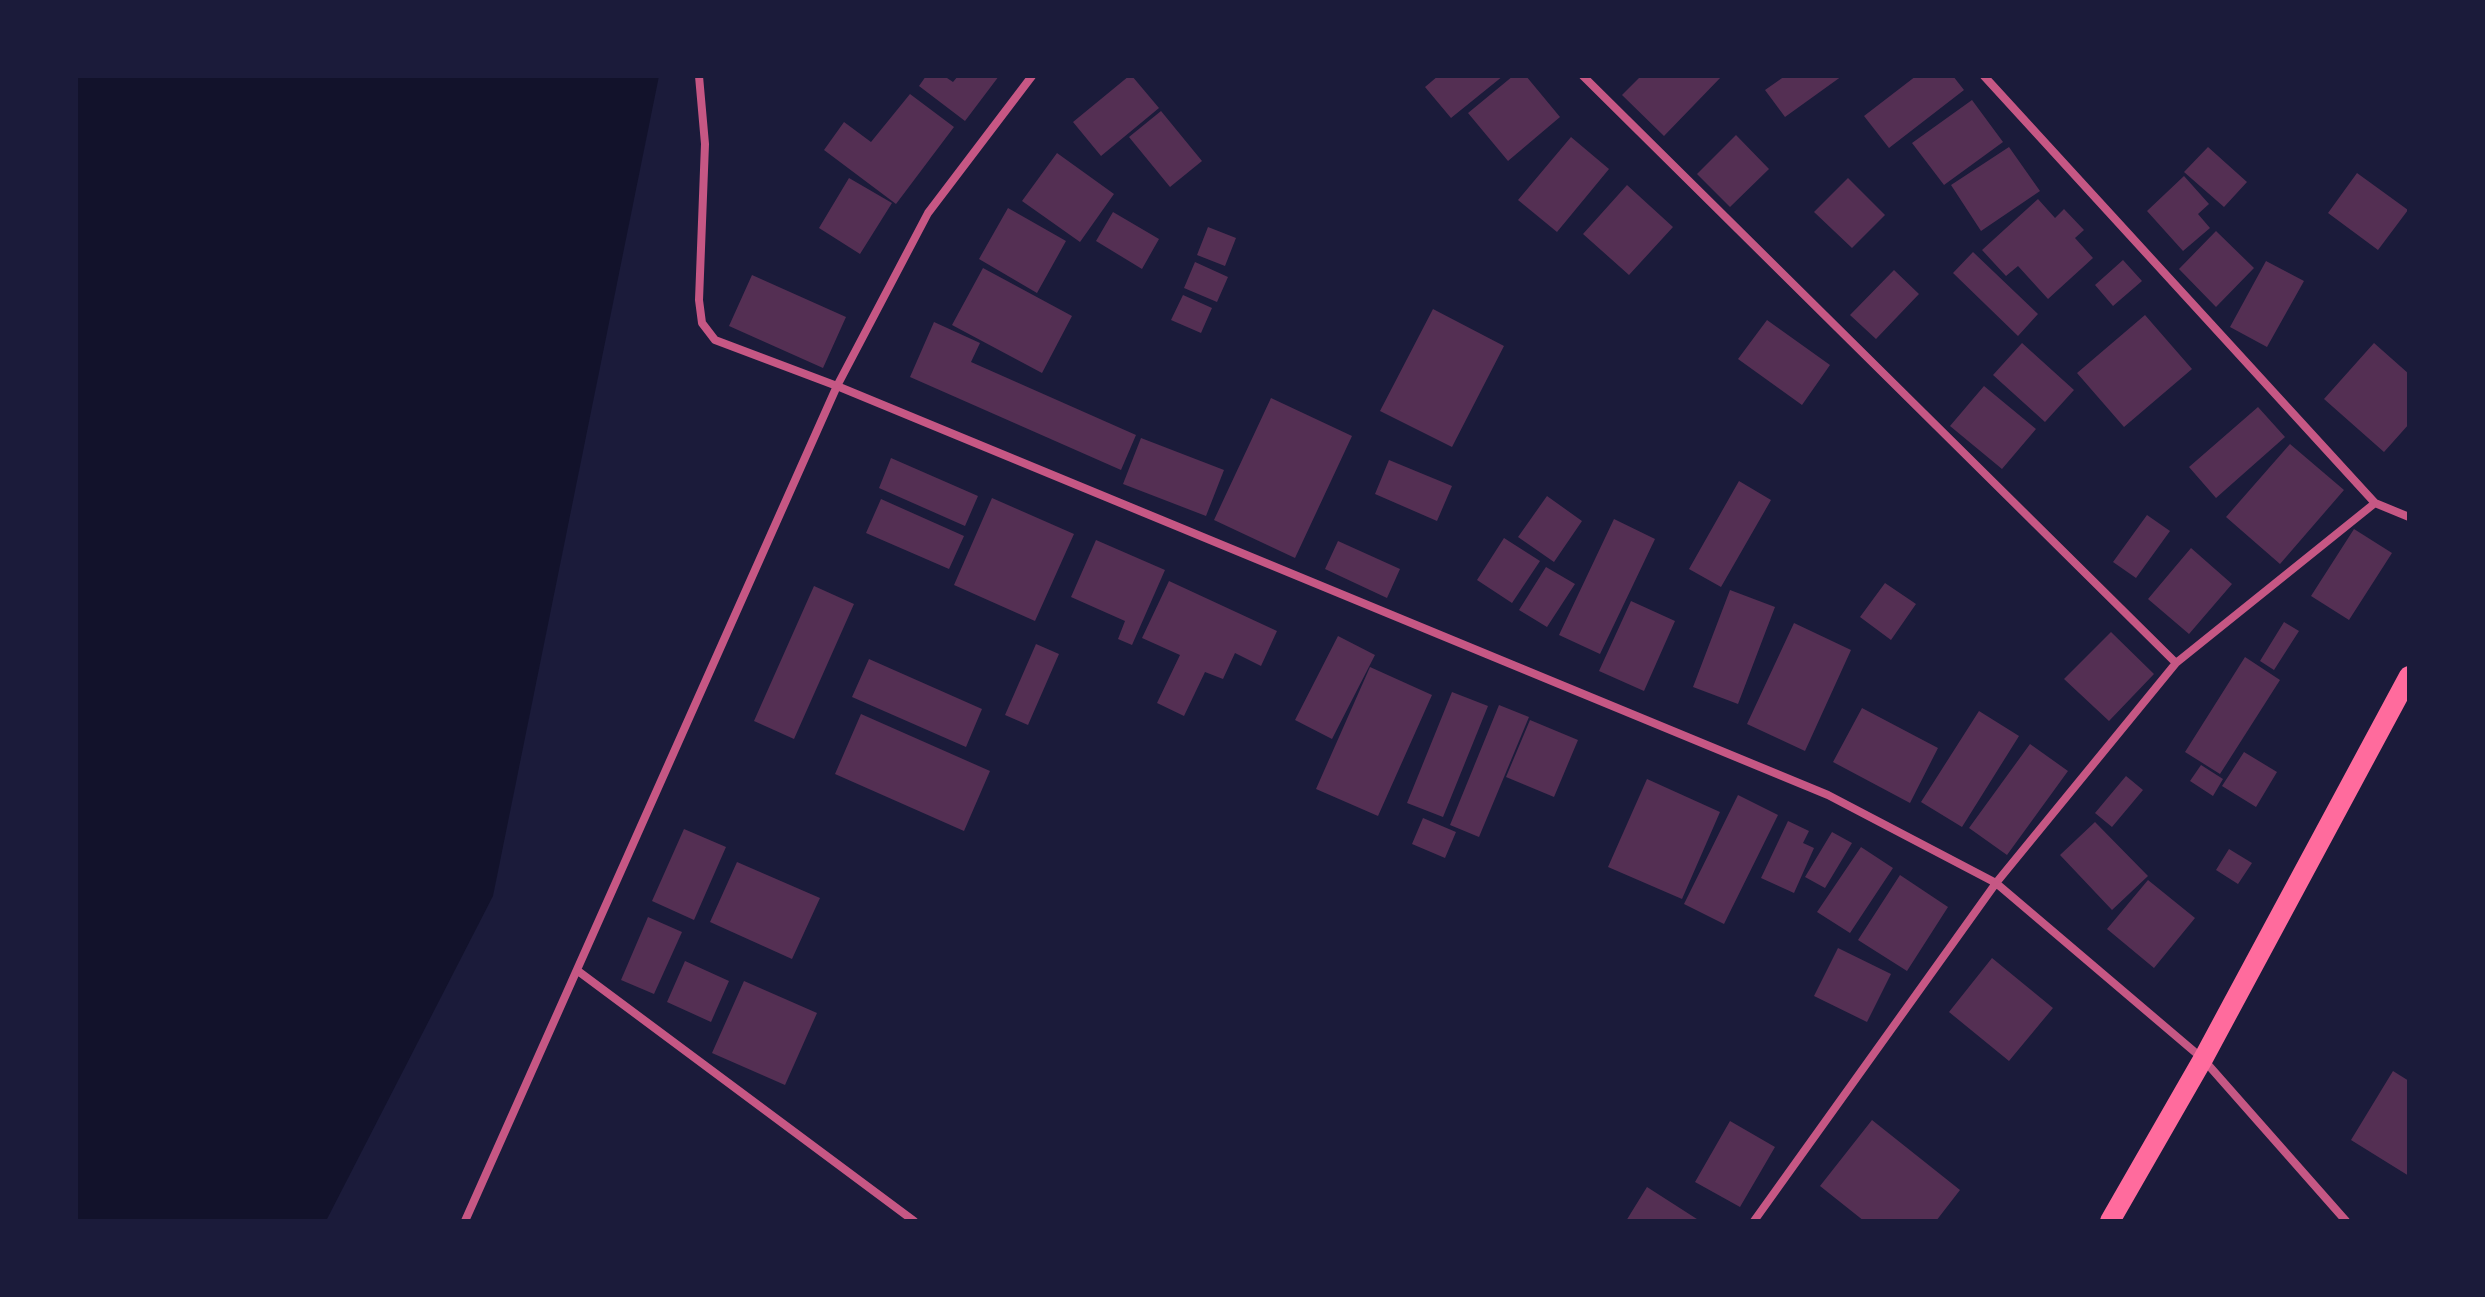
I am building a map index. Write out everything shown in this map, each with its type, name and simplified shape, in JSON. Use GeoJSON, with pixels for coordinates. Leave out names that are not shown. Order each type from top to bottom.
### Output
{"type":"FeatureCollection","features":[{"type":"Feature","properties":{"kind":"main road"},"geometry":{"type":"LineString","coordinates":[[2110,1221],[2203,1059],[2409,676]]}},
{"type":"Feature","properties":{"kind":"street"},"geometry":{"type":"LineString","coordinates":[[699,76],[705,144],[699,300],[702,323],[715,340],[837,386],[1828,795],[1996,883],[2203,1059],[2346,1221]]}},
{"type":"Feature","properties":{"kind":"street"},"geometry":{"type":"LineString","coordinates":[[465,1221],[837,386],[928,213],[1032,76]]}},
{"type":"Feature","properties":{"kind":"street"},"geometry":{"type":"LineString","coordinates":[[1583,76],[2176,663]]}},
{"type":"Feature","properties":{"kind":"street"},"geometry":{"type":"LineString","coordinates":[[1984,76],[2375,503],[2409,517]]}},
{"type":"Feature","properties":{"kind":"street"},"geometry":{"type":"LineString","coordinates":[[1754,1221],[1996,883],[2176,663],[2375,503]]}},
{"type":"Feature","properties":{"kind":"street"},"geometry":{"type":"LineString","coordinates":[[578,971],[914,1221]]}},
{"type":"Feature","properties":{"kind":"shaded area"},"geometry":{"type":"Polygon","coordinates":[[[76,76],[659,76],[493,896],[326,1221],[76,1221],[76,76]]]}},
{"type":"Feature","properties":{"kind":"building"},"geometry":{"type":"Polygon","coordinates":[[[926,76],[944,76],[953,82],[958,76],[999,76],[965,121],[919,86],[926,76]]]}},
{"type":"Feature","properties":{"kind":"building"},"geometry":{"type":"Polygon","coordinates":[[[1129,76],[1159,108],[1101,156],[1073,122],[1129,76]]]}},
{"type":"Feature","properties":{"kind":"building"},"geometry":{"type":"Polygon","coordinates":[[[1438,76],[1503,76],[1451,118],[1425,87],[1438,76]]]}},
{"type":"Feature","properties":{"kind":"building"},"geometry":{"type":"Polygon","coordinates":[[[1513,76],[1526,76],[1560,117],[1508,161],[1468,113],[1513,76]]]}},
{"type":"Feature","properties":{"kind":"building"},"geometry":{"type":"Polygon","coordinates":[[[1641,76],[1722,76],[1664,136],[1622,95],[1641,76]]]}},
{"type":"Feature","properties":{"kind":"building"},"geometry":{"type":"Polygon","coordinates":[[[1785,76],[1842,76],[1785,117],[1765,90],[1785,76]]]}},
{"type":"Feature","properties":{"kind":"building"},"geometry":{"type":"Polygon","coordinates":[[[1916,76],[1953,76],[1964,90],[1889,148],[1864,116],[1916,76]]]}},
{"type":"Feature","properties":{"kind":"building"},"geometry":{"type":"Polygon","coordinates":[[[910,94],[954,127],[896,204],[824,150],[844,122],[871,142],[910,94]]]}},
{"type":"Feature","properties":{"kind":"building"},"geometry":{"type":"Polygon","coordinates":[[[1972,100],[2003,142],[1944,185],[1912,143],[1972,100]]]}},
{"type":"Feature","properties":{"kind":"building"},"geometry":{"type":"Polygon","coordinates":[[[1161,111],[1202,161],[1170,187],[1129,137],[1161,111]]]}},
{"type":"Feature","properties":{"kind":"building"},"geometry":{"type":"Polygon","coordinates":[[[1736,135],[1769,169],[1730,207],[1697,174],[1736,135]]]}},
{"type":"Feature","properties":{"kind":"building"},"geometry":{"type":"Polygon","coordinates":[[[1571,137],[1609,169],[1557,232],[1518,200],[1571,137]]]}},
{"type":"Feature","properties":{"kind":"building"},"geometry":{"type":"Polygon","coordinates":[[[2009,147],[2040,191],[1981,231],[1951,185],[2009,147]]]}},
{"type":"Feature","properties":{"kind":"building"},"geometry":{"type":"Polygon","coordinates":[[[2208,147],[2247,182],[2224,207],[2184,172],[2208,147]]]}},
{"type":"Feature","properties":{"kind":"building"},"geometry":{"type":"Polygon","coordinates":[[[1057,153],[1114,194],[1080,242],[1022,201],[1057,153]]]}},
{"type":"Feature","properties":{"kind":"building"},"geometry":{"type":"Polygon","coordinates":[[[2357,173],[2408,210],[2378,250],[2328,213],[2357,173]]]}},
{"type":"Feature","properties":{"kind":"building"},"geometry":{"type":"Polygon","coordinates":[[[2184,176],[2209,204],[2198,214],[2210,228],[2183,251],[2147,211],[2184,176]]]}},
{"type":"Feature","properties":{"kind":"building"},"geometry":{"type":"Polygon","coordinates":[[[849,178],[892,203],[860,254],[819,228],[849,178]]]}},
{"type":"Feature","properties":{"kind":"building"},"geometry":{"type":"Polygon","coordinates":[[[1848,178],[1885,215],[1852,248],[1814,212],[1848,178]]]}},
{"type":"Feature","properties":{"kind":"building"},"geometry":{"type":"Polygon","coordinates":[[[1627,185],[1673,227],[1629,275],[1583,234],[1627,185]]]}},
{"type":"Feature","properties":{"kind":"building"},"geometry":{"type":"Polygon","coordinates":[[[2038,199],[2055,218],[2064,209],[2084,230],[2075,238],[2093,258],[2048,299],[2018,266],[2006,276],[1982,250],[2038,199]]]}},
{"type":"Feature","properties":{"kind":"building"},"geometry":{"type":"Polygon","coordinates":[[[1008,208],[1066,241],[1037,293],[979,259],[1008,208]]]}},
{"type":"Feature","properties":{"kind":"building"},"geometry":{"type":"Polygon","coordinates":[[[1113,212],[1159,239],[1142,269],[1096,241],[1113,212]]]}},
{"type":"Feature","properties":{"kind":"building"},"geometry":{"type":"Polygon","coordinates":[[[1208,227],[1236,238],[1225,266],[1197,255],[1208,227]]]}},
{"type":"Feature","properties":{"kind":"building"},"geometry":{"type":"Polygon","coordinates":[[[2216,231],[2254,268],[2216,307],[2179,269],[2216,231]]]}},
{"type":"Feature","properties":{"kind":"building"},"geometry":{"type":"Polygon","coordinates":[[[1973,252],[2038,314],[2018,336],[1953,273],[1973,252]]]}},
{"type":"Feature","properties":{"kind":"building"},"geometry":{"type":"Polygon","coordinates":[[[2123,260],[2142,281],[2113,306],[2095,285],[2123,260]]]}},
{"type":"Feature","properties":{"kind":"building"},"geometry":{"type":"Polygon","coordinates":[[[2266,261],[2304,281],[2267,347],[2230,327],[2266,261]]]}},
{"type":"Feature","properties":{"kind":"building"},"geometry":{"type":"Polygon","coordinates":[[[1195,262],[1228,277],[1217,302],[1184,288],[1195,262]]]}},
{"type":"Feature","properties":{"kind":"building"},"geometry":{"type":"Polygon","coordinates":[[[983,268],[1072,316],[1042,373],[952,325],[983,268]]]}},
{"type":"Feature","properties":{"kind":"building"},"geometry":{"type":"Polygon","coordinates":[[[1894,270],[1919,294],[1876,339],[1850,315],[1894,270]]]}},
{"type":"Feature","properties":{"kind":"building"},"geometry":{"type":"Polygon","coordinates":[[[752,275],[846,317],[823,368],[729,326],[752,275]]]}},
{"type":"Feature","properties":{"kind":"building"},"geometry":{"type":"Polygon","coordinates":[[[1183,295],[1212,308],[1201,333],[1171,320],[1183,295]]]}},
{"type":"Feature","properties":{"kind":"building"},"geometry":{"type":"Polygon","coordinates":[[[1433,309],[1504,346],[1452,447],[1380,411],[1433,309]]]}},
{"type":"Feature","properties":{"kind":"building"},"geometry":{"type":"Polygon","coordinates":[[[2145,315],[2192,369],[2124,427],[2077,373],[2145,315]]]}},
{"type":"Feature","properties":{"kind":"building"},"geometry":{"type":"Polygon","coordinates":[[[1767,320],[1830,365],[1802,405],[1738,359],[1767,320]]]}},
{"type":"Feature","properties":{"kind":"building"},"geometry":{"type":"Polygon","coordinates":[[[934,322],[980,343],[971,362],[1136,435],[1121,470],[910,377],[934,322]]]}},
{"type":"Feature","properties":{"kind":"building"},"geometry":{"type":"Polygon","coordinates":[[[2022,343],[2074,390],[2045,422],[1993,375],[2022,343]]]}},
{"type":"Feature","properties":{"kind":"building"},"geometry":{"type":"Polygon","coordinates":[[[2374,343],[2409,374],[2409,424],[2384,452],[2324,399],[2374,343]]]}},
{"type":"Feature","properties":{"kind":"building"},"geometry":{"type":"Polygon","coordinates":[[[1984,386],[2036,429],[2002,469],[1950,426],[1984,386]]]}},
{"type":"Feature","properties":{"kind":"building"},"geometry":{"type":"Polygon","coordinates":[[[1271,398],[1352,436],[1295,558],[1214,520],[1271,398]]]}},
{"type":"Feature","properties":{"kind":"building"},"geometry":{"type":"Polygon","coordinates":[[[2258,407],[2285,437],[2216,498],[2189,467],[2258,407]]]}},
{"type":"Feature","properties":{"kind":"building"},"geometry":{"type":"Polygon","coordinates":[[[1141,438],[1224,470],[1206,516],[1123,484],[1141,438]]]}},
{"type":"Feature","properties":{"kind":"building"},"geometry":{"type":"Polygon","coordinates":[[[2290,444],[2344,490],[2280,564],[2226,517],[2290,444]]]}},
{"type":"Feature","properties":{"kind":"building"},"geometry":{"type":"Polygon","coordinates":[[[891,458],[978,496],[965,526],[879,488],[891,458]]]}},
{"type":"Feature","properties":{"kind":"building"},"geometry":{"type":"Polygon","coordinates":[[[1389,460],[1452,486],[1437,521],[1375,494],[1389,460]]]}},
{"type":"Feature","properties":{"kind":"building"},"geometry":{"type":"Polygon","coordinates":[[[1739,481],[1771,500],[1721,587],[1689,569],[1739,481]]]}},
{"type":"Feature","properties":{"kind":"building"},"geometry":{"type":"Polygon","coordinates":[[[1547,496],[1582,521],[1554,562],[1518,537],[1547,496]]]}},
{"type":"Feature","properties":{"kind":"building"},"geometry":{"type":"Polygon","coordinates":[[[992,498],[1074,534],[1035,621],[954,585],[992,498]]]}},
{"type":"Feature","properties":{"kind":"building"},"geometry":{"type":"Polygon","coordinates":[[[881,499],[964,536],[949,569],[866,533],[881,499]]]}},
{"type":"Feature","properties":{"kind":"building"},"geometry":{"type":"Polygon","coordinates":[[[2147,515],[2170,531],[2136,578],[2113,562],[2147,515]]]}},
{"type":"Feature","properties":{"kind":"building"},"geometry":{"type":"Polygon","coordinates":[[[1614,519],[1655,539],[1600,654],[1559,635],[1614,519]]]}},
{"type":"Feature","properties":{"kind":"building"},"geometry":{"type":"Polygon","coordinates":[[[2354,529],[2392,553],[2349,620],[2311,596],[2354,529]]]}},
{"type":"Feature","properties":{"kind":"building"},"geometry":{"type":"Polygon","coordinates":[[[1504,538],[1540,561],[1512,603],[1477,580],[1504,538]]]}},
{"type":"Feature","properties":{"kind":"building"},"geometry":{"type":"Polygon","coordinates":[[[1096,540],[1165,570],[1132,645],[1118,639],[1125,621],[1071,597],[1096,540]]]}},
{"type":"Feature","properties":{"kind":"building"},"geometry":{"type":"Polygon","coordinates":[[[1338,541],[1400,569],[1387,598],[1325,569],[1338,541]]]}},
{"type":"Feature","properties":{"kind":"building"},"geometry":{"type":"Polygon","coordinates":[[[2191,548],[2232,584],[2189,634],[2148,599],[2191,548]]]}},
{"type":"Feature","properties":{"kind":"building"},"geometry":{"type":"Polygon","coordinates":[[[1546,567],[1575,584],[1547,627],[1519,610],[1546,567]]]}},
{"type":"Feature","properties":{"kind":"building"},"geometry":{"type":"Polygon","coordinates":[[[1169,581],[1277,631],[1261,666],[1235,653],[1223,679],[1205,672],[1184,716],[1157,703],[1180,655],[1142,638],[1169,581]]]}},
{"type":"Feature","properties":{"kind":"building"},"geometry":{"type":"Polygon","coordinates":[[[1885,583],[1916,604],[1891,640],[1860,617],[1885,583]]]}},
{"type":"Feature","properties":{"kind":"building"},"geometry":{"type":"Polygon","coordinates":[[[814,586],[854,604],[794,739],[754,721],[814,586]]]}},
{"type":"Feature","properties":{"kind":"building"},"geometry":{"type":"Polygon","coordinates":[[[1730,590],[1775,607],[1738,704],[1693,687],[1730,590]]]}},
{"type":"Feature","properties":{"kind":"building"},"geometry":{"type":"Polygon","coordinates":[[[1631,601],[1675,621],[1644,691],[1599,671],[1631,601]]]}},
{"type":"Feature","properties":{"kind":"building"},"geometry":{"type":"Polygon","coordinates":[[[2284,622],[2299,631],[2274,670],[2260,661],[2284,622]]]}},
{"type":"Feature","properties":{"kind":"building"},"geometry":{"type":"Polygon","coordinates":[[[1794,623],[1851,650],[1805,751],[1747,724],[1794,623]]]}},
{"type":"Feature","properties":{"kind":"building"},"geometry":{"type":"Polygon","coordinates":[[[2111,632],[2154,674],[2109,721],[2064,679],[2111,632]]]}},
{"type":"Feature","properties":{"kind":"building"},"geometry":{"type":"Polygon","coordinates":[[[1338,636],[1375,655],[1332,739],[1295,720],[1338,636]]]}},
{"type":"Feature","properties":{"kind":"building"},"geometry":{"type":"Polygon","coordinates":[[[1036,644],[1059,654],[1028,725],[1005,715],[1036,644]]]}},
{"type":"Feature","properties":{"kind":"building"},"geometry":{"type":"Polygon","coordinates":[[[2245,657],[2280,680],[2220,774],[2185,752],[2245,657]]]}},
{"type":"Feature","properties":{"kind":"building"},"geometry":{"type":"Polygon","coordinates":[[[869,659],[982,709],[966,747],[852,697],[869,659]]]}},
{"type":"Feature","properties":{"kind":"building"},"geometry":{"type":"Polygon","coordinates":[[[1370,667],[1432,695],[1378,816],[1316,789],[1370,667]]]}},
{"type":"Feature","properties":{"kind":"building"},"geometry":{"type":"Polygon","coordinates":[[[1452,692],[1488,706],[1443,817],[1407,803],[1452,692]]]}},
{"type":"Feature","properties":{"kind":"building"},"geometry":{"type":"Polygon","coordinates":[[[1499,705],[1529,717],[1479,837],[1450,825],[1499,705]]]}},
{"type":"Feature","properties":{"kind":"building"},"geometry":{"type":"Polygon","coordinates":[[[1862,708],[1938,748],[1910,803],[1833,762],[1862,708]]]}},
{"type":"Feature","properties":{"kind":"building"},"geometry":{"type":"Polygon","coordinates":[[[1979,711],[2019,736],[1962,827],[1921,802],[1979,711]]]}},
{"type":"Feature","properties":{"kind":"building"},"geometry":{"type":"Polygon","coordinates":[[[861,714],[990,771],[964,831],[835,774],[861,714]]]}},
{"type":"Feature","properties":{"kind":"building"},"geometry":{"type":"Polygon","coordinates":[[[1530,720],[1578,740],[1554,797],[1506,777],[1530,720]]]}},
{"type":"Feature","properties":{"kind":"building"},"geometry":{"type":"Polygon","coordinates":[[[2030,744],[2068,771],[2007,855],[1969,828],[2030,744]]]}},
{"type":"Feature","properties":{"kind":"building"},"geometry":{"type":"Polygon","coordinates":[[[2244,752],[2277,772],[2256,807],[2222,786],[2244,752]]]}},
{"type":"Feature","properties":{"kind":"building"},"geometry":{"type":"Polygon","coordinates":[[[2201,765],[2223,779],[2213,796],[2190,781],[2201,765]]]}},
{"type":"Feature","properties":{"kind":"building"},"geometry":{"type":"Polygon","coordinates":[[[2126,776],[2143,790],[2112,827],[2095,813],[2126,776]]]}},
{"type":"Feature","properties":{"kind":"building"},"geometry":{"type":"Polygon","coordinates":[[[1647,779],[1720,812],[1682,899],[1608,867],[1647,779]]]}},
{"type":"Feature","properties":{"kind":"building"},"geometry":{"type":"Polygon","coordinates":[[[1738,795],[1778,815],[1724,924],[1684,904],[1738,795]]]}},
{"type":"Feature","properties":{"kind":"building"},"geometry":{"type":"Polygon","coordinates":[[[1423,818],[1456,832],[1445,858],[1412,844],[1423,818]]]}},
{"type":"Feature","properties":{"kind":"building"},"geometry":{"type":"Polygon","coordinates":[[[1788,821],[1809,831],[1803,843],[1814,848],[1794,893],[1761,878],[1788,821]]]}},
{"type":"Feature","properties":{"kind":"building"},"geometry":{"type":"Polygon","coordinates":[[[2095,822],[2148,876],[2112,910],[2060,855],[2095,822]]]}},
{"type":"Feature","properties":{"kind":"building"},"geometry":{"type":"Polygon","coordinates":[[[684,829],[726,847],[694,920],[652,901],[684,829]]]}},
{"type":"Feature","properties":{"kind":"building"},"geometry":{"type":"Polygon","coordinates":[[[1832,832],[1852,843],[1825,888],[1805,877],[1832,832]]]}},
{"type":"Feature","properties":{"kind":"building"},"geometry":{"type":"Polygon","coordinates":[[[1861,847],[1893,868],[1850,933],[1817,912],[1861,847]]]}},
{"type":"Feature","properties":{"kind":"building"},"geometry":{"type":"Polygon","coordinates":[[[2229,849],[2252,863],[2238,884],[2216,870],[2229,849]]]}},
{"type":"Feature","properties":{"kind":"building"},"geometry":{"type":"Polygon","coordinates":[[[737,862],[820,898],[792,959],[710,922],[737,862]]]}},
{"type":"Feature","properties":{"kind":"building"},"geometry":{"type":"Polygon","coordinates":[[[1900,875],[1948,907],[1907,971],[1858,940],[1900,875]]]}},
{"type":"Feature","properties":{"kind":"building"},"geometry":{"type":"Polygon","coordinates":[[[2148,880],[2195,918],[2154,968],[2107,929],[2148,880]]]}},
{"type":"Feature","properties":{"kind":"building"},"geometry":{"type":"Polygon","coordinates":[[[648,917],[682,932],[654,994],[621,980],[648,917]]]}},
{"type":"Feature","properties":{"kind":"building"},"geometry":{"type":"Polygon","coordinates":[[[1838,948],[1891,974],[1867,1022],[1814,996],[1838,948]]]}},
{"type":"Feature","properties":{"kind":"building"},"geometry":{"type":"Polygon","coordinates":[[[1992,958],[2053,1008],[2009,1061],[1949,1012],[1992,958]]]}},
{"type":"Feature","properties":{"kind":"building"},"geometry":{"type":"Polygon","coordinates":[[[685,961],[729,981],[711,1022],[667,1002],[685,961]]]}},
{"type":"Feature","properties":{"kind":"building"},"geometry":{"type":"Polygon","coordinates":[[[744,981],[817,1013],[785,1085],[712,1053],[744,981]]]}},
{"type":"Feature","properties":{"kind":"building"},"geometry":{"type":"Polygon","coordinates":[[[2393,1071],[2409,1081],[2409,1176],[2351,1140],[2393,1071]]]}},
{"type":"Feature","properties":{"kind":"building"},"geometry":{"type":"Polygon","coordinates":[[[1872,1120],[1960,1190],[1936,1221],[1864,1221],[1820,1186],[1872,1120]]]}},
{"type":"Feature","properties":{"kind":"building"},"geometry":{"type":"Polygon","coordinates":[[[1730,1121],[1775,1147],[1740,1207],[1695,1182],[1730,1121]]]}},
{"type":"Feature","properties":{"kind":"building"},"geometry":{"type":"Polygon","coordinates":[[[1647,1187],[1700,1221],[1626,1221],[1647,1187]]]}}]}
